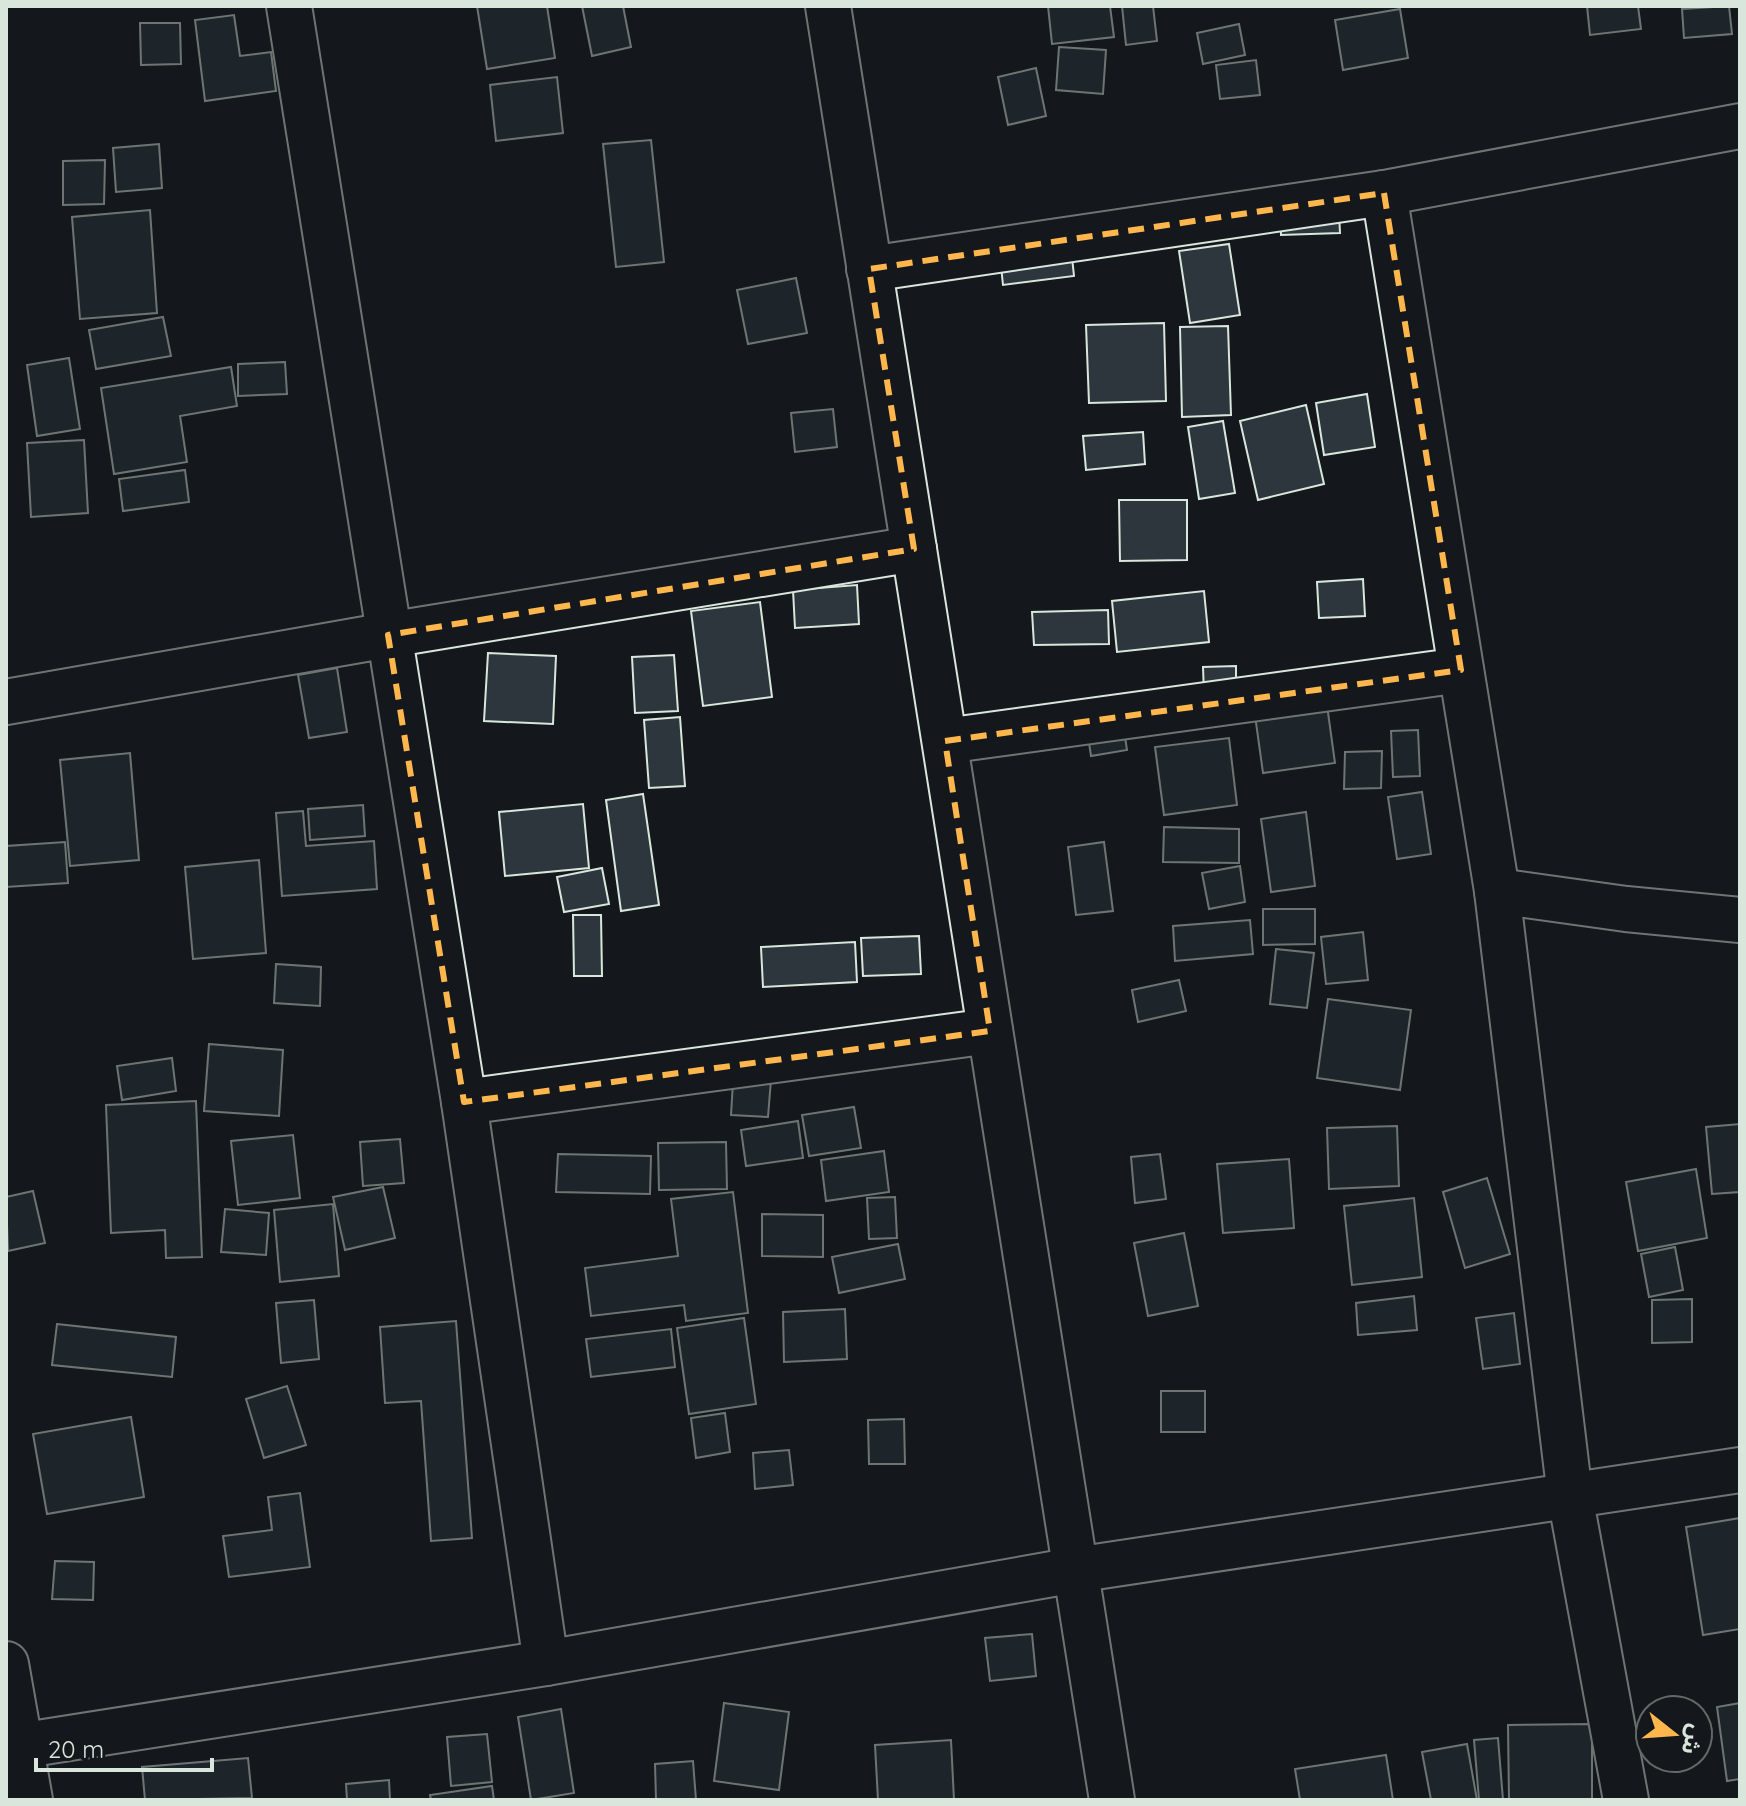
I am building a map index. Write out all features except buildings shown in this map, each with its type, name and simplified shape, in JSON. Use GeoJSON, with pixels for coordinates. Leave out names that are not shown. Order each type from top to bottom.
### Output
{"type":"FeatureCollection","features":[{"type":"Feature","properties":{"kind":"street"},"geometry":{"type":"LineString","coordinates":[[289,6],[464,1102],[546,1663]]}},
{"type":"Feature","properties":{"kind":"street"},"geometry":{"type":"LineString","coordinates":[[828,6],[1112,1800]]}},
{"type":"Feature","properties":{"kind":"street"},"geometry":{"type":"LineString","coordinates":[[869,269],[1384,193],[1740,126]]}},
{"type":"Feature","properties":{"kind":"street"},"geometry":{"type":"LineString","coordinates":[[1384,193],[1497,891],[1570,1496],[1626,1800]]}},
{"type":"Feature","properties":{"kind":"street"},"geometry":{"type":"LineString","coordinates":[[6,702],[388,635],[914,549]]}},
{"type":"Feature","properties":{"kind":"street"},"geometry":{"type":"LineString","coordinates":[[945,741],[1461,670]]}},
{"type":"Feature","properties":{"kind":"street"},"geometry":{"type":"LineString","coordinates":[[1497,891],[1626,909],[1740,920]]}},
{"type":"Feature","properties":{"kind":"street"},"geometry":{"type":"LineString","coordinates":[[464,1102],[990,1031]]}},
{"type":"Feature","properties":{"kind":"street"},"geometry":{"type":"LineString","coordinates":[[12,1747],[546,1663],[1075,1570],[1740,1470]]}},
{"type":"Feature","properties":{"kind":"street"},"geometry":{"type":"LineString","coordinates":[[6,1664],[12,1747],[30,1800]]}},
{"type":"Feature","properties":{"kind":"highlighted area"},"geometry":{"type":"Polygon","coordinates":[[[1384,193],[1461,670],[945,741],[990,1031],[464,1102],[388,635],[914,549],[869,269],[1384,193]]]}}]}
